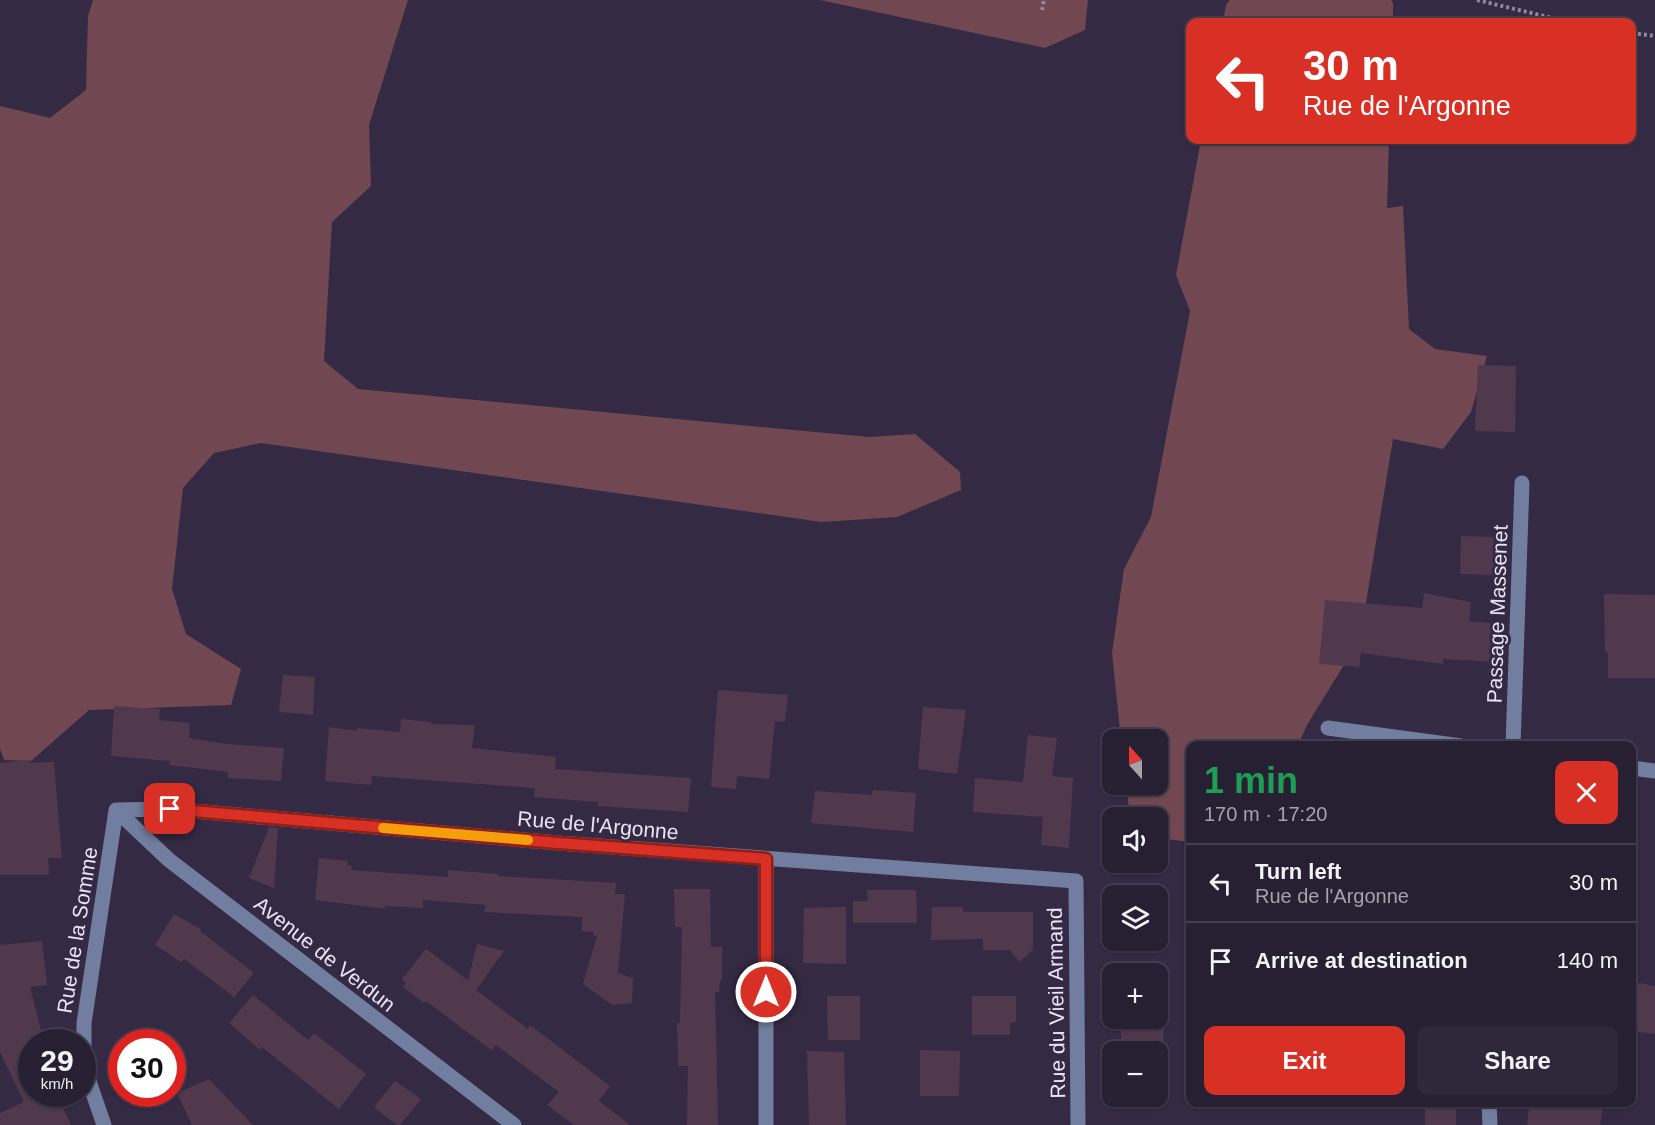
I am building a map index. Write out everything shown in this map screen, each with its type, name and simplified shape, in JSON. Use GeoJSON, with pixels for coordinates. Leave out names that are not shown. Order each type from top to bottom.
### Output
{"type":"FeatureCollection","features":[{"type":"Feature","properties":{"kind":"street","name":"Passage Massenet"},"geometry":{"type":"LineString","coordinates":[[1513,741],[1522,483]]}},
{"type":"Feature","properties":{"kind":"street"},"geometry":{"type":"LineString","coordinates":[[1328,728],[1424,741]]}},
{"type":"Feature","properties":{"kind":"street"},"geometry":{"type":"LineString","coordinates":[[1636,769],[1655,771]]}},
{"type":"Feature","properties":{"kind":"street","name":"Rue de l'Argonne"},"geometry":{"type":"LineString","coordinates":[[116,810],[170,809],[546,842],[1076,881]]}},
{"type":"Feature","properties":{"kind":"street","name":"Rue de la Somme"},"geometry":{"type":"LineString","coordinates":[[104,1125],[84,1067],[84,1023],[116,810]]}},
{"type":"Feature","properties":{"kind":"street","name":"Avenue de Verdun"},"geometry":{"type":"LineString","coordinates":[[116,810],[169,860],[514,1125]]}},
{"type":"Feature","properties":{"kind":"street"},"geometry":{"type":"LineString","coordinates":[[766,859],[766,1125]]}},
{"type":"Feature","properties":{"kind":"street","name":"Rue du Vieil Armand"},"geometry":{"type":"LineString","coordinates":[[1076,881],[1078,1125]]}},
{"type":"Feature","properties":{"kind":"street"},"geometry":{"type":"LineString","coordinates":[[1489,1107],[1490,1125]]}},
{"type":"Feature","properties":{"kind":"path"},"geometry":{"type":"LineString","coordinates":[[1042,10],[1044,0]]}},
{"type":"Feature","properties":{"kind":"path"},"geometry":{"type":"LineString","coordinates":[[1477,0],[1552,18]]}},
{"type":"Feature","properties":{"kind":"path"},"geometry":{"type":"LineString","coordinates":[[1636,34],[1655,36]]}},
{"type":"Feature","properties":{"kind":"shaded area"},"geometry":{"type":"Polygon","coordinates":[[[93,0],[408,0],[369,125],[371,186],[332,222],[324,361],[358,389],[869,437],[915,434],[960,472],[961,490],[897,517],[822,522],[261,443],[214,453],[183,488],[172,589],[186,634],[241,669],[231,705],[89,710],[31,761],[4,760],[0,749],[0,106],[50,118],[86,90],[88,16],[93,0]]]}},
{"type":"Feature","properties":{"kind":"shaded area"},"geometry":{"type":"Polygon","coordinates":[[[820,0],[1088,0],[1085,30],[1045,48],[820,0]]]}},
{"type":"Feature","properties":{"kind":"shaded area"},"geometry":{"type":"Polygon","coordinates":[[[1230,0],[1391,0],[1393,18],[1224,18],[1226,5],[1230,0]]]}},
{"type":"Feature","properties":{"kind":"shaded area"},"geometry":{"type":"Polygon","coordinates":[[[1200,144],[1389,144],[1387,208],[1403,206],[1409,329],[1435,349],[1487,356],[1471,412],[1443,449],[1393,439],[1360,639],[1307,725],[1300,741],[1186,741],[1186,841],[1168,839],[1168,807],[1129,807],[1127,795],[1168,795],[1168,729],[1120,729],[1112,653],[1124,569],[1151,517],[1190,311],[1176,275],[1200,144]]]}},
{"type":"Feature","properties":{"kind":"building"},"geometry":{"type":"Polygon","coordinates":[[[1478,365],[1516,366],[1515,432],[1475,431],[1478,365]]]}},
{"type":"Feature","properties":{"kind":"building"},"geometry":{"type":"Polygon","coordinates":[[[1461,536],[1494,537],[1493,575],[1460,574],[1461,536]]]}},
{"type":"Feature","properties":{"kind":"building"},"geometry":{"type":"Polygon","coordinates":[[[1424,593],[1471,602],[1469,621],[1499,624],[1497,662],[1443,659],[1443,664],[1361,653],[1359,667],[1319,664],[1325,600],[1422,608],[1424,593]]]}},
{"type":"Feature","properties":{"kind":"building"},"geometry":{"type":"Polygon","coordinates":[[[1604,594],[1655,595],[1655,678],[1608,678],[1604,594]]]}},
{"type":"Feature","properties":{"kind":"building"},"geometry":{"type":"Polygon","coordinates":[[[283,675],[315,677],[313,715],[279,712],[283,675]]]}},
{"type":"Feature","properties":{"kind":"building"},"geometry":{"type":"Polygon","coordinates":[[[718,690],[788,695],[785,722],[775,721],[769,779],[737,776],[736,789],[711,787],[718,690]]]}},
{"type":"Feature","properties":{"kind":"building"},"geometry":{"type":"Polygon","coordinates":[[[114,706],[160,709],[159,720],[190,723],[189,738],[226,744],[284,748],[281,781],[228,778],[228,772],[169,765],[170,761],[111,756],[114,706]]]}},
{"type":"Feature","properties":{"kind":"building"},"geometry":{"type":"Polygon","coordinates":[[[923,707],[966,710],[957,774],[918,769],[923,707]]]}},
{"type":"Feature","properties":{"kind":"building"},"geometry":{"type":"Polygon","coordinates":[[[401,719],[431,722],[431,724],[475,725],[472,748],[556,757],[555,769],[691,778],[688,812],[598,806],[598,802],[534,797],[535,788],[372,776],[371,785],[325,781],[329,727],[357,731],[357,728],[400,732],[401,719]]]}},
{"type":"Feature","properties":{"kind":"building"},"geometry":{"type":"Polygon","coordinates":[[[1028,735],[1057,738],[1052,776],[1073,778],[1069,848],[1041,845],[1043,817],[973,812],[975,778],[1023,782],[1028,735]]]}},
{"type":"Feature","properties":{"kind":"building"},"geometry":{"type":"Polygon","coordinates":[[[30,760],[30,763],[54,762],[62,858],[48,858],[49,875],[0,875],[0,763],[30,760]]]}},
{"type":"Feature","properties":{"kind":"building"},"geometry":{"type":"Polygon","coordinates":[[[873,790],[916,793],[913,832],[811,823],[815,791],[872,795],[873,790]]]}},
{"type":"Feature","properties":{"kind":"building"},"geometry":{"type":"Polygon","coordinates":[[[269,827],[278,828],[274,888],[249,878],[269,827]]]}},
{"type":"Feature","properties":{"kind":"building"},"geometry":{"type":"Polygon","coordinates":[[[319,858],[348,861],[347,865],[352,866],[351,870],[448,877],[448,870],[498,874],[498,876],[616,883],[615,894],[625,894],[618,973],[633,978],[632,1003],[612,1005],[583,984],[597,936],[593,935],[594,932],[581,931],[583,917],[484,912],[486,905],[423,900],[423,908],[385,906],[385,909],[315,900],[319,858]]]}},
{"type":"Feature","properties":{"kind":"building"},"geometry":{"type":"Polygon","coordinates":[[[674,889],[710,889],[711,947],[722,947],[722,980],[720,980],[719,992],[715,992],[718,1125],[687,1125],[688,1066],[678,1066],[677,1023],[680,1023],[682,927],[675,927],[674,889]]]}},
{"type":"Feature","properties":{"kind":"building"},"geometry":{"type":"Polygon","coordinates":[[[867,890],[916,890],[917,923],[853,923],[853,901],[868,901],[867,890]]]}},
{"type":"Feature","properties":{"kind":"building"},"geometry":{"type":"Polygon","coordinates":[[[846,907],[846,964],[803,963],[804,908],[846,907]]]}},
{"type":"Feature","properties":{"kind":"building"},"geometry":{"type":"Polygon","coordinates":[[[932,907],[963,907],[963,912],[1033,912],[1033,950],[1019,962],[1010,950],[983,950],[983,939],[931,940],[932,907]]]}},
{"type":"Feature","properties":{"kind":"building"},"geometry":{"type":"Polygon","coordinates":[[[174,914],[201,929],[200,931],[254,973],[234,997],[184,959],[181,962],[155,945],[174,914]]]}},
{"type":"Feature","properties":{"kind":"building"},"geometry":{"type":"Polygon","coordinates":[[[42,941],[47,985],[30,987],[41,1029],[18,1029],[18,1090],[0,1052],[0,945],[42,941]]]}},
{"type":"Feature","properties":{"kind":"building"},"geometry":{"type":"Polygon","coordinates":[[[477,944],[504,951],[476,990],[528,1029],[530,1025],[610,1086],[599,1101],[630,1125],[574,1125],[547,1105],[559,1092],[496,1045],[491,1050],[426,1001],[424,1003],[403,987],[406,983],[402,979],[426,949],[468,980],[477,944]]]}},
{"type":"Feature","properties":{"kind":"building"},"geometry":{"type":"Polygon","coordinates":[[[1636,983],[1655,986],[1655,1034],[1636,1032],[1636,983]]]}},
{"type":"Feature","properties":{"kind":"building"},"geometry":{"type":"Polygon","coordinates":[[[253,995],[308,1040],[314,1033],[366,1074],[339,1109],[262,1047],[260,1050],[229,1023],[253,995]]]}},
{"type":"Feature","properties":{"kind":"building"},"geometry":{"type":"Polygon","coordinates":[[[827,996],[860,996],[860,1040],[828,1040],[827,996]]]}},
{"type":"Feature","properties":{"kind":"building"},"geometry":{"type":"Polygon","coordinates":[[[972,996],[1016,996],[1016,1022],[1010,1023],[1010,1035],[972,1035],[972,996]]]}},
{"type":"Feature","properties":{"kind":"building"},"geometry":{"type":"Polygon","coordinates":[[[1121,1029],[1164,1029],[1163,1041],[1121,1041],[1121,1029]]]}},
{"type":"Feature","properties":{"kind":"building"},"geometry":{"type":"Polygon","coordinates":[[[920,1050],[960,1051],[959,1096],[920,1096],[920,1050]]]}},
{"type":"Feature","properties":{"kind":"building"},"geometry":{"type":"Polygon","coordinates":[[[807,1051],[844,1052],[846,1125],[809,1125],[807,1051]]]}},
{"type":"Feature","properties":{"kind":"building"},"geometry":{"type":"Polygon","coordinates":[[[209,1079],[253,1125],[192,1125],[184,1107],[186,1107],[186,1089],[209,1079]]]}},
{"type":"Feature","properties":{"kind":"building"},"geometry":{"type":"Polygon","coordinates":[[[395,1081],[421,1099],[400,1125],[374,1107],[395,1081]]]}},
{"type":"Feature","properties":{"kind":"building"},"geometry":{"type":"Polygon","coordinates":[[[18,1105],[18,1107],[62,1107],[71,1125],[0,1125],[0,1113],[18,1105]]]}},
{"type":"Feature","properties":{"kind":"building"},"geometry":{"type":"Polygon","coordinates":[[[1425,1107],[1456,1107],[1456,1125],[1425,1125],[1425,1107]]]}},
{"type":"Feature","properties":{"kind":"building"},"geometry":{"type":"Polygon","coordinates":[[[1529,1107],[1602,1107],[1600,1125],[1527,1125],[1529,1107]]]}},
{"type":"Feature","properties":{"kind":"slow traffic"},"geometry":{"type":"LineString","coordinates":[[383,828],[528,840]]}},
{"type":"Feature","properties":{"kind":"route"},"geometry":{"type":"LineString","coordinates":[[170,809],[766,859],[766,992]]}}]}
